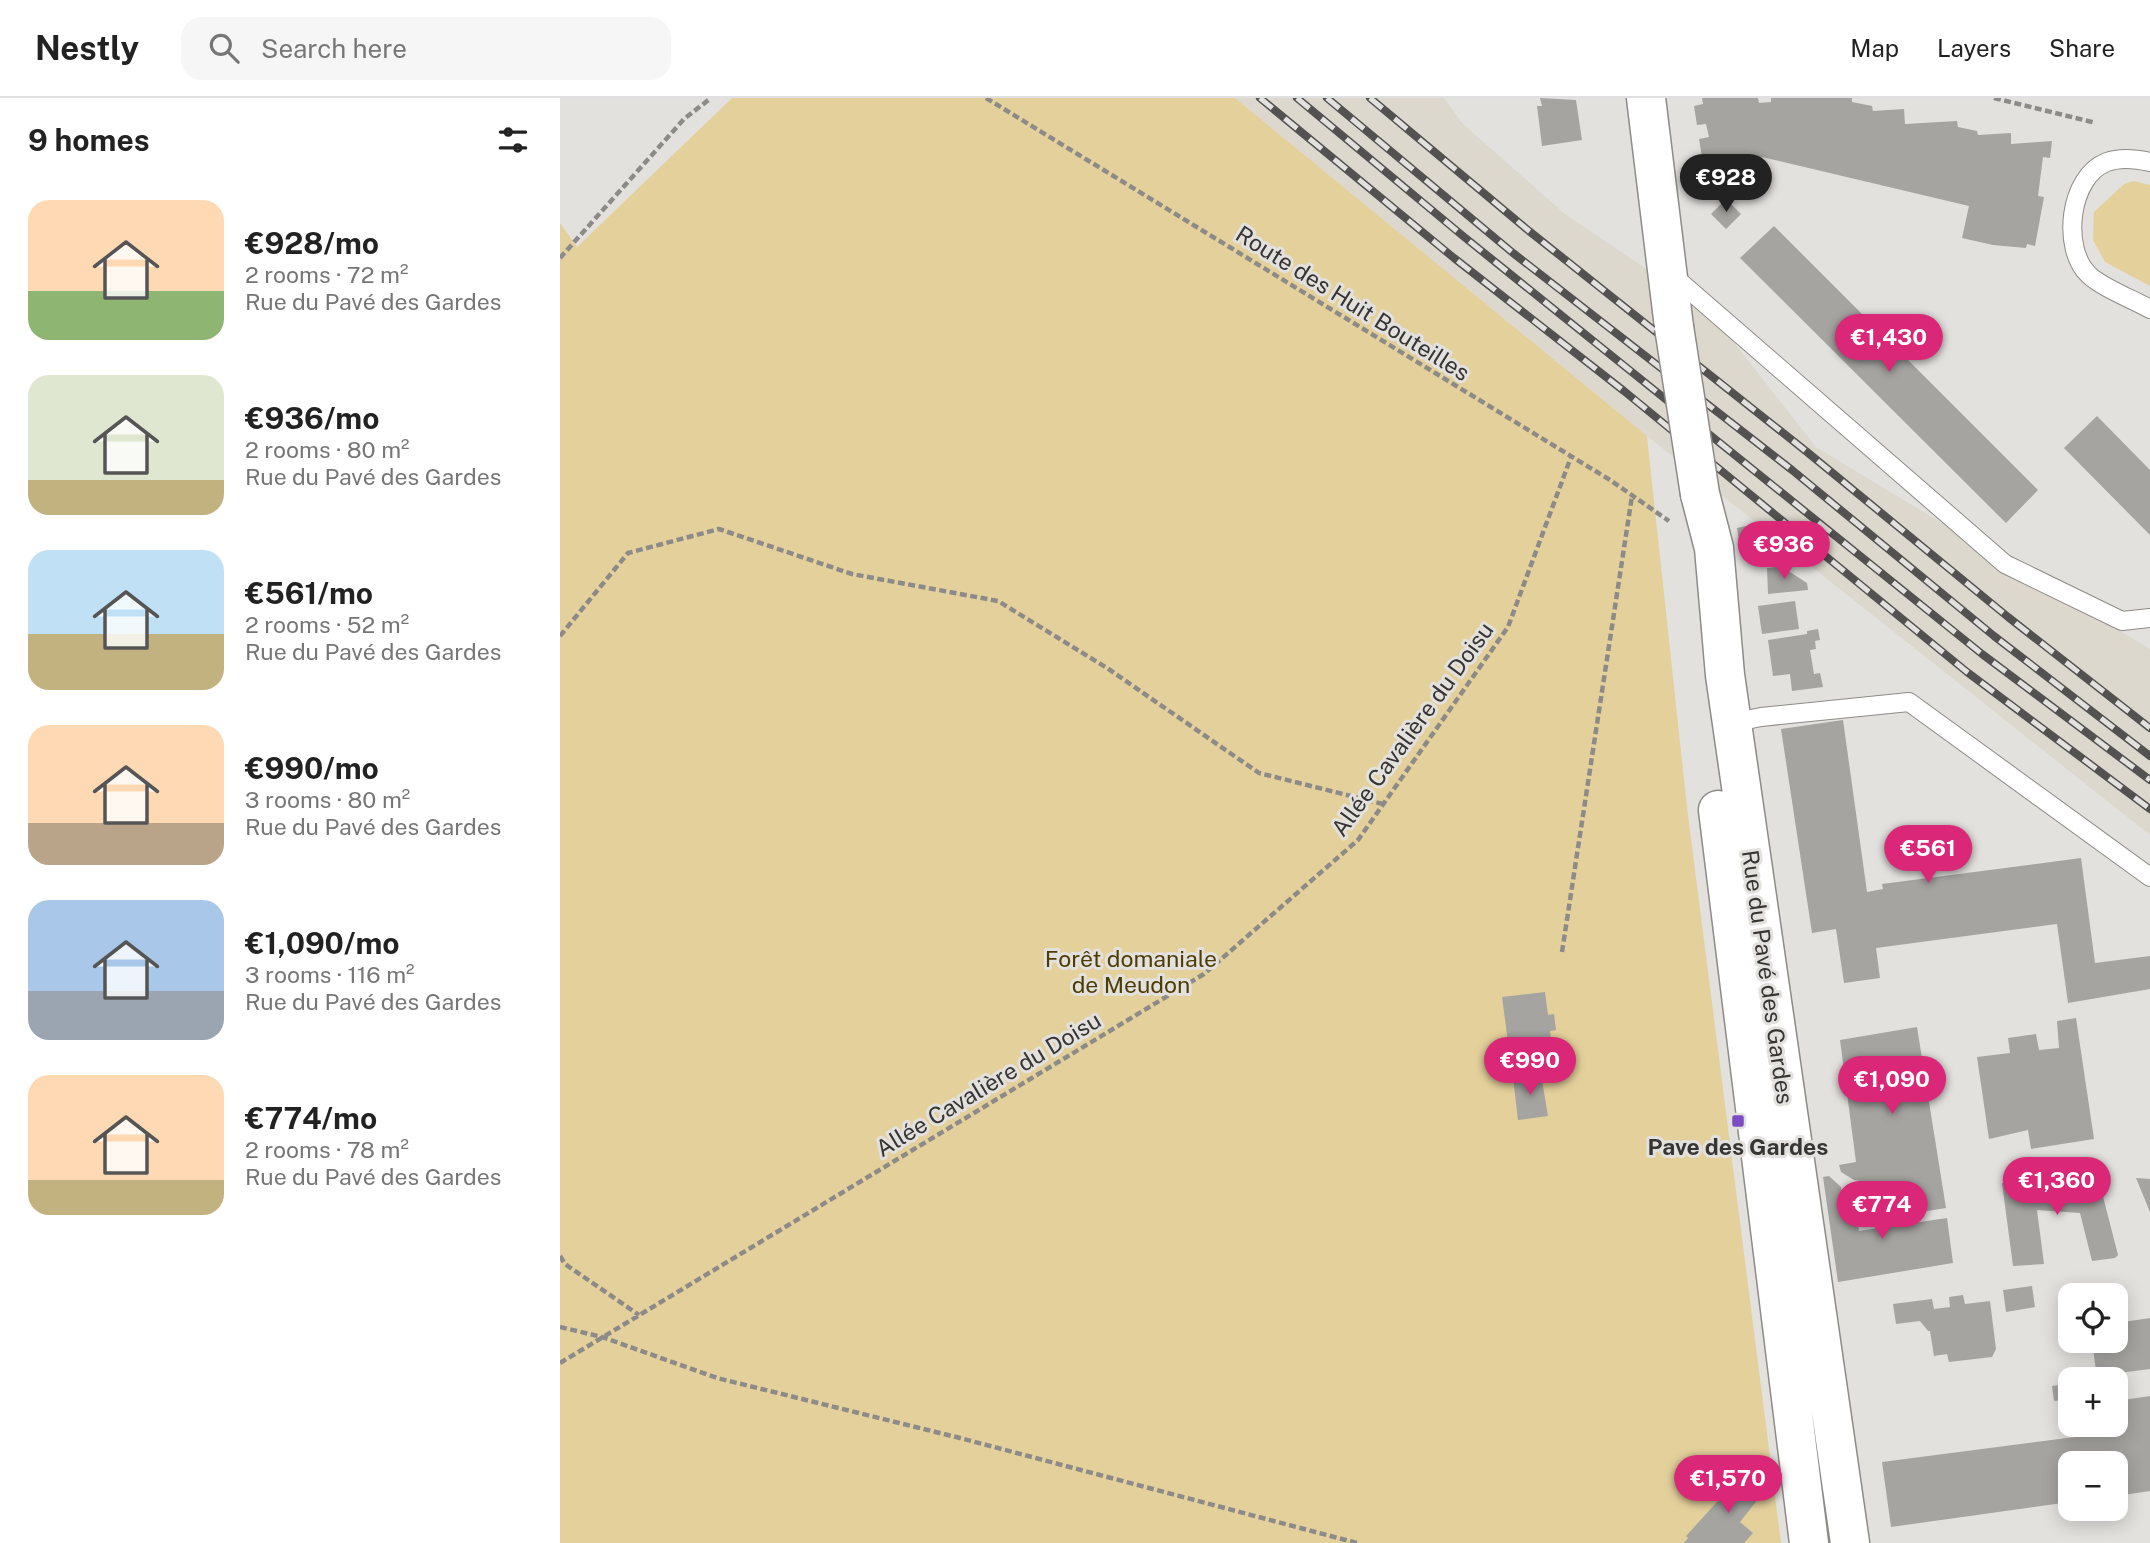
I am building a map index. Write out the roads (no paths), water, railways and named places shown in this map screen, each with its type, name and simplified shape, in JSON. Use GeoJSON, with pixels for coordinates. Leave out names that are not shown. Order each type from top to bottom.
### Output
{"type":"FeatureCollection","features":[{"type":"Feature","properties":{"kind":"main road","name":"Rue du Pavé des Gardes"},"geometry":{"type":"LineString","coordinates":[[1646,98],[1674,327],[1700,494],[1714,548],[1725,675],[1850,1543]]}},
{"type":"Feature","properties":{"kind":"main road","name":"Rue du Pavé des Gardes"},"geometry":{"type":"LineString","coordinates":[[1700,494],[1700,671],[1809,1543]]}},
{"type":"Feature","properties":{"kind":"lane"},"geometry":{"type":"LineString","coordinates":[[2150,162],[2124,159],[2106,162],[2091,174],[2084,184],[2072,218],[2074,252],[2089,276],[2150,309]]}},
{"type":"Feature","properties":{"kind":"lane"},"geometry":{"type":"LineString","coordinates":[[1668,272],[2005,564],[2122,621],[2150,618]]}},
{"type":"Feature","properties":{"kind":"lane"},"geometry":{"type":"LineString","coordinates":[[1732,723],[1761,717],[1909,702],[2150,877]]}},
{"type":"Feature","properties":{"kind":"railway"},"geometry":{"type":"LineString","coordinates":[[1260,98],[1967,672],[2150,809]]}},
{"type":"Feature","properties":{"kind":"railway"},"geometry":{"type":"LineString","coordinates":[[1297,98],[1463,236],[1982,654],[2150,780]]}},
{"type":"Feature","properties":{"kind":"railway"},"geometry":{"type":"LineString","coordinates":[[1327,98],[1513,253],[1792,470],[1994,636],[2150,756]]}},
{"type":"Feature","properties":{"kind":"railway"},"geometry":{"type":"LineString","coordinates":[[1370,98],[1529,231],[2150,728]]}},
{"type":"Feature","properties":{"kind":"place","name":"Pave des Gardes"},"geometry":{"type":"Point","coordinates":[1738,1121]}},
{"type":"Feature","properties":{"kind":"park label","name":"Forêt domaniale de Meudon"},"geometry":{"type":"Point","coordinates":[1131,971]}}]}
